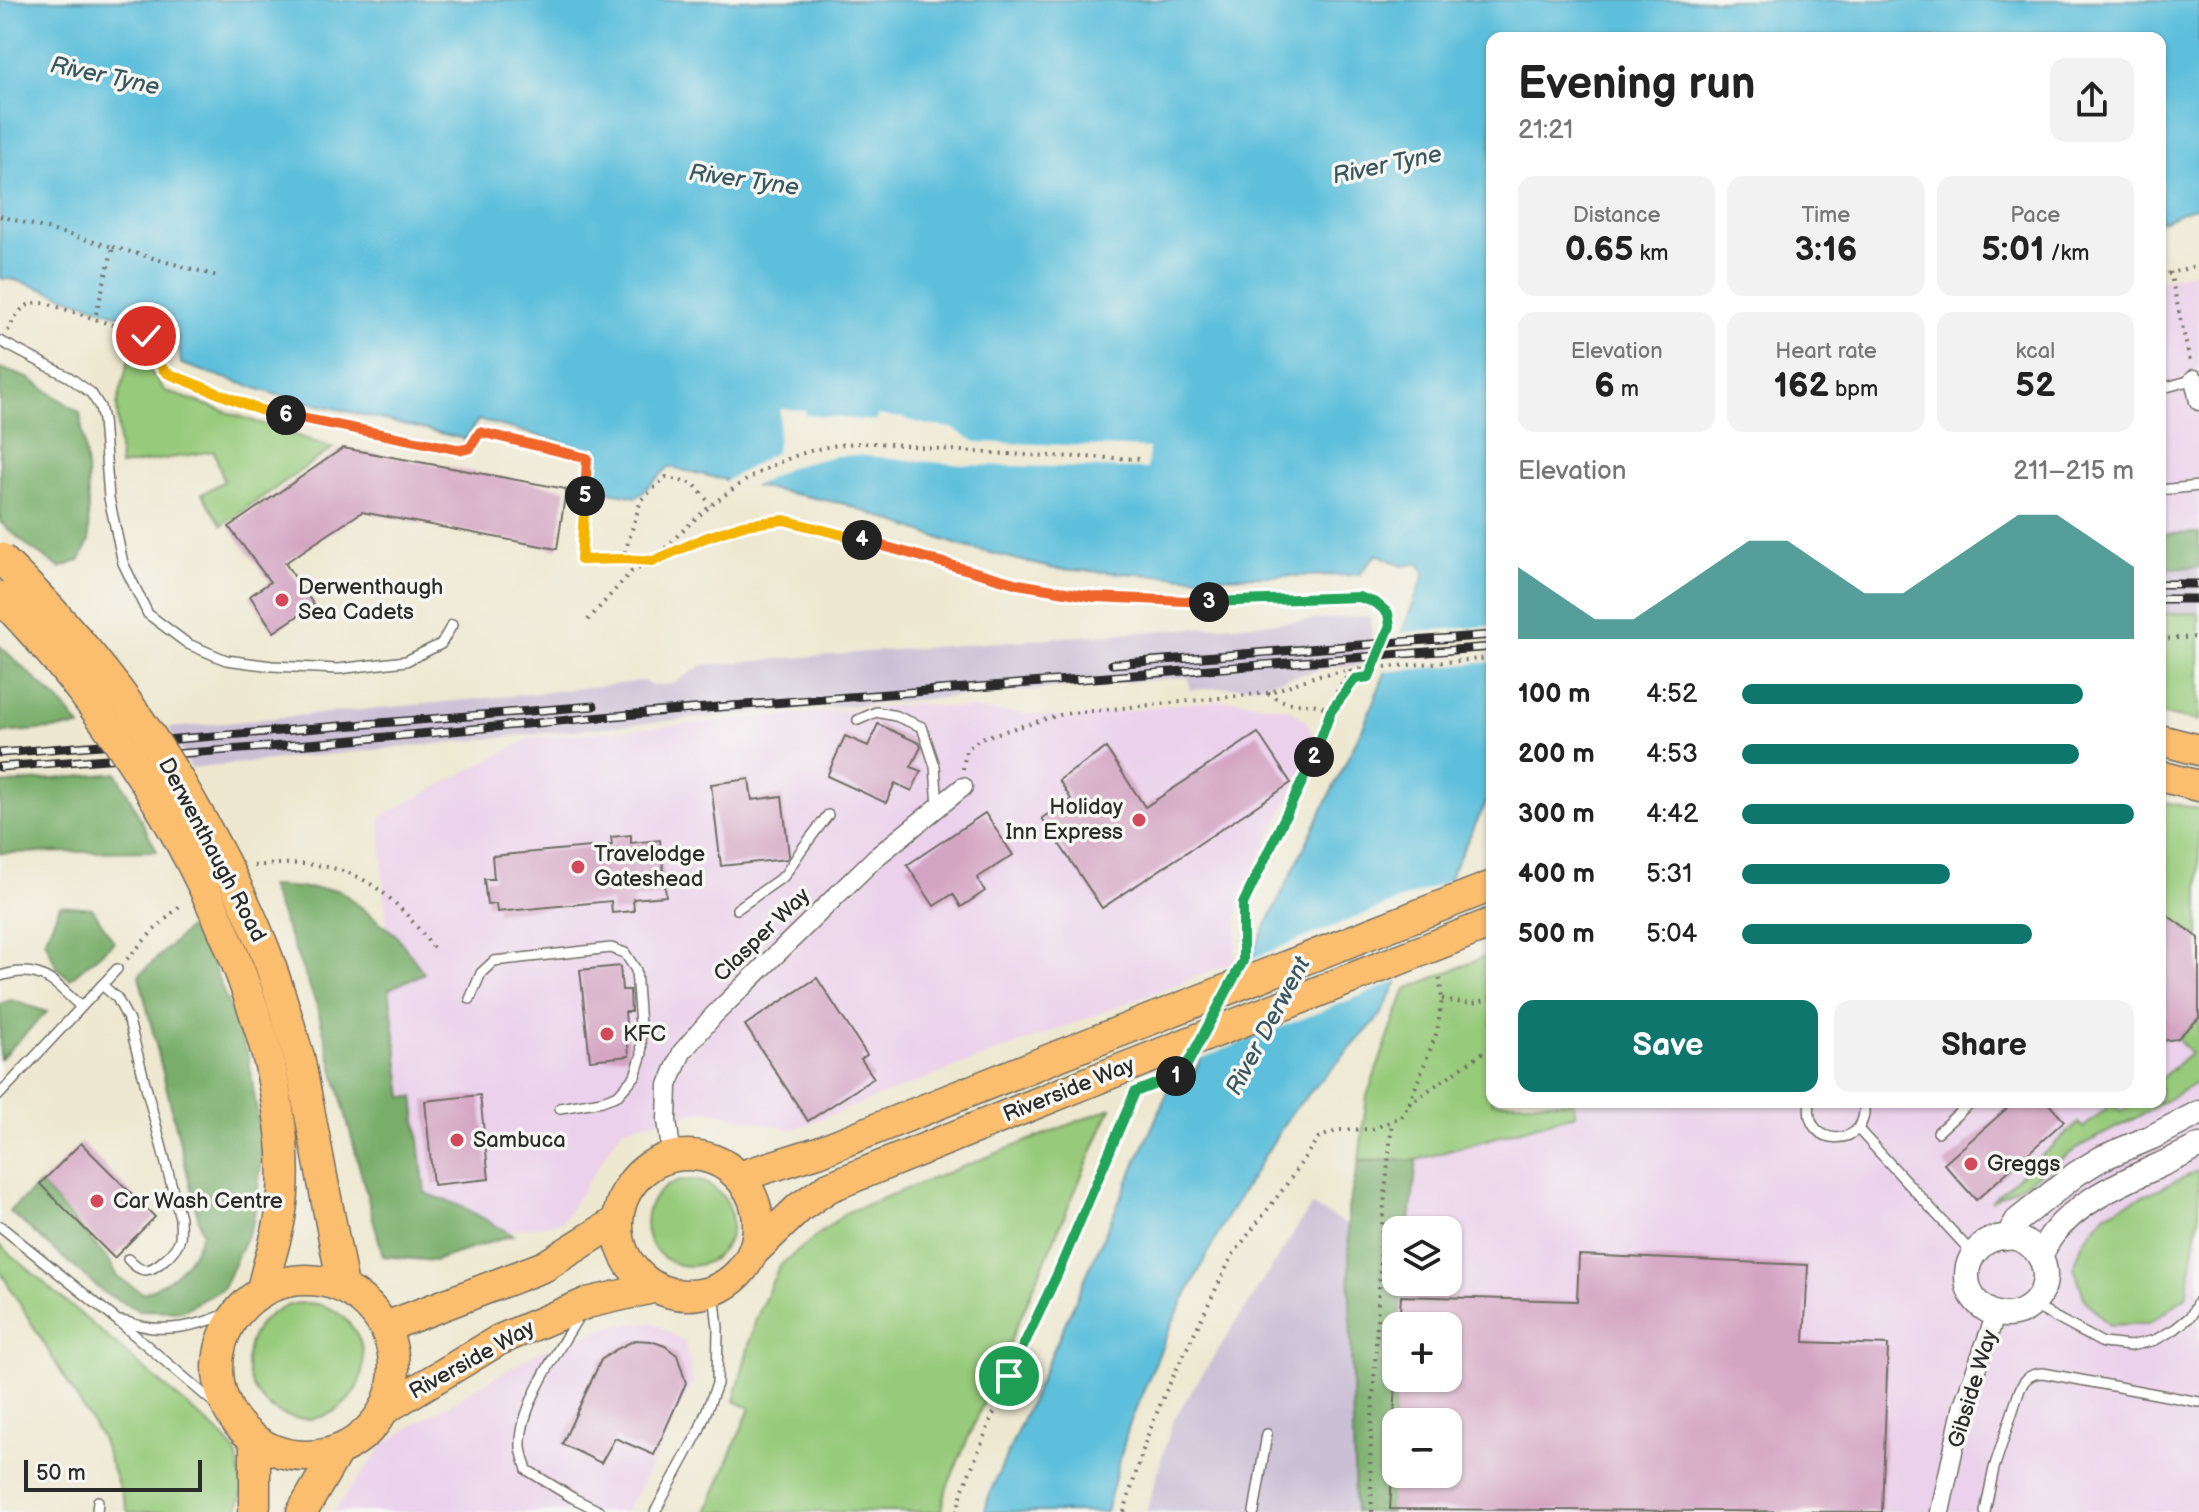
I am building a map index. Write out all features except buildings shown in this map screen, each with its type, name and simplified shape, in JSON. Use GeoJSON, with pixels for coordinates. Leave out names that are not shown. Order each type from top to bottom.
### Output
{"type":"FeatureCollection","features":[{"type":"Feature","properties":{"kind":"main road","name":"Derwenthaugh Road"},"geometry":{"type":"LineString","coordinates":[[0,558],[88,649],[127,700],[168,762],[209,834],[261,940],[299,1057],[343,1286]]}},
{"type":"Feature","properties":{"kind":"main road"},"geometry":{"type":"LineString","coordinates":[[0,597],[100,713],[167,820],[209,900],[235,959],[270,1065],[283,1140],[280,1219],[251,1298],[223,1333],[216,1363],[220,1394],[233,1419],[255,1440],[284,1454],[310,1455],[338,1450],[366,1434],[385,1409],[393,1388],[395,1357],[386,1327],[359,1296],[343,1286],[314,1282],[251,1298]]}},
{"type":"Feature","properties":{"kind":"main road"},"geometry":{"type":"LineString","coordinates":[[2166,742],[2199,750]]}},
{"type":"Feature","properties":{"kind":"main road"},"geometry":{"type":"LineString","coordinates":[[2166,778],[2199,786]]}},
{"type":"Feature","properties":{"kind":"main road","name":"Riverside Way"},"geometry":{"type":"LineString","coordinates":[[741,1176],[818,1152],[1486,888]]}},
{"type":"Feature","properties":{"kind":"main road","name":"Riverside Way"},"geometry":{"type":"LineString","coordinates":[[753,1252],[800,1207],[829,1187],[1486,925]]}},
{"type":"Feature","properties":{"kind":"main road"},"geometry":{"type":"LineString","coordinates":[[693,1155],[709,1158],[741,1176],[753,1198],[759,1225],[753,1252],[739,1273],[714,1292],[677,1295],[653,1288],[634,1270],[620,1246],[617,1221],[624,1197],[639,1175],[672,1157],[693,1155]]}},
{"type":"Feature","properties":{"kind":"main road"},"geometry":{"type":"LineString","coordinates":[[386,1327],[545,1266],[617,1221]]}},
{"type":"Feature","properties":{"kind":"main road","name":"Riverside Way"},"geometry":{"type":"LineString","coordinates":[[385,1409],[499,1340],[587,1303],[653,1288]]}},
{"type":"Feature","properties":{"kind":"main road"},"geometry":{"type":"LineString","coordinates":[[253,1512],[255,1440]]}},
{"type":"Feature","properties":{"kind":"main road"},"geometry":{"type":"LineString","coordinates":[[307,1508],[338,1450]]}},
{"type":"Feature","properties":{"kind":"street"},"geometry":{"type":"LineString","coordinates":[[2196,378],[2199,401]]}},
{"type":"Feature","properties":{"kind":"street","name":"Clasper Way"},"geometry":{"type":"LineString","coordinates":[[672,1157],[667,1120],[668,1085],[682,1052],[714,1015],[875,858],[963,787]]}},
{"type":"Feature","properties":{"kind":"street"},"geometry":{"type":"LineString","coordinates":[[2007,1238],[2017,1221],[2076,1174],[2102,1158],[2199,1113]]}},
{"type":"Feature","properties":{"kind":"street"},"geometry":{"type":"LineString","coordinates":[[2040,1257],[2050,1237],[2089,1202],[2199,1146]]}},
{"type":"Feature","properties":{"kind":"street"},"geometry":{"type":"LineString","coordinates":[[1973,1254],[1997,1238],[2026,1243],[2040,1257],[2043,1267],[2043,1287],[2032,1305]]}},
{"type":"Feature","properties":{"kind":"street","name":"Gibside Way"},"geometry":{"type":"LineString","coordinates":[[1973,1254],[1967,1278],[1975,1301],[1996,1314],[2015,1314],[2032,1305]]}},
{"type":"Feature","properties":{"kind":"street","name":"Gibside Way"},"geometry":{"type":"LineString","coordinates":[[1940,1512],[1963,1405],[1996,1314]]}},
{"type":"Feature","properties":{"kind":"lane"},"geometry":{"type":"LineString","coordinates":[[2,341],[69,377],[91,393],[100,407],[109,498],[123,563],[148,614],[188,644],[226,660],[338,669],[406,661],[441,644],[452,625]]}},
{"type":"Feature","properties":{"kind":"lane"},"geometry":{"type":"LineString","coordinates":[[2166,387],[2196,378]]}},
{"type":"Feature","properties":{"kind":"lane"},"geometry":{"type":"LineString","coordinates":[[2166,489],[2199,486]]}},
{"type":"Feature","properties":{"kind":"lane"},"geometry":{"type":"LineString","coordinates":[[858,720],[876,712],[922,727],[935,766],[938,807]]}},
{"type":"Feature","properties":{"kind":"lane"},"geometry":{"type":"LineString","coordinates":[[737,909],[784,876],[828,815]]}},
{"type":"Feature","properties":{"kind":"lane"},"geometry":{"type":"LineString","coordinates":[[470,999],[481,973],[494,961],[611,948],[625,953],[636,970],[642,1054],[635,1076],[618,1095],[560,1108]]}},
{"type":"Feature","properties":{"kind":"lane"},"geometry":{"type":"LineString","coordinates":[[0,1094],[117,969]]}},
{"type":"Feature","properties":{"kind":"lane"},"geometry":{"type":"LineString","coordinates":[[0,976],[18,970],[49,978],[81,1007]]}},
{"type":"Feature","properties":{"kind":"lane"},"geometry":{"type":"LineString","coordinates":[[102,985],[117,998],[129,1021],[180,1218],[177,1245],[156,1267],[149,1271],[141,1269],[128,1259]]}},
{"type":"Feature","properties":{"kind":"lane"},"geometry":{"type":"LineString","coordinates":[[1810,1108],[1815,1128],[1833,1138],[1845,1137],[1858,1129],[1863,1119],[1863,1108]]}},
{"type":"Feature","properties":{"kind":"lane"},"geometry":{"type":"LineString","coordinates":[[1938,1132],[1964,1108]]}},
{"type":"Feature","properties":{"kind":"lane"},"geometry":{"type":"LineString","coordinates":[[1858,1129],[1973,1254]]}},
{"type":"Feature","properties":{"kind":"lane"},"geometry":{"type":"LineString","coordinates":[[0,1226],[233,1419]]}},
{"type":"Feature","properties":{"kind":"lane"},"geometry":{"type":"LineString","coordinates":[[655,1512],[698,1433],[717,1384],[718,1328],[714,1292]]}},
{"type":"Feature","properties":{"kind":"lane"},"geometry":{"type":"LineString","coordinates":[[118,1321],[154,1328],[195,1325],[223,1316],[251,1298]]}},
{"type":"Feature","properties":{"kind":"lane"},"geometry":{"type":"LineString","coordinates":[[2032,1305],[2103,1343],[2130,1346],[2155,1340],[2175,1329],[2191,1316],[2199,1300]]}},
{"type":"Feature","properties":{"kind":"lane"},"geometry":{"type":"LineString","coordinates":[[587,1303],[548,1366],[523,1421],[520,1447],[527,1470],[601,1512]]}},
{"type":"Feature","properties":{"kind":"lane"},"geometry":{"type":"LineString","coordinates":[[1985,1512],[1994,1468],[2021,1386],[2035,1373],[2199,1402]]}},
{"type":"Feature","properties":{"kind":"lane"},"geometry":{"type":"LineString","coordinates":[[1254,1512],[1267,1434]]}},
{"type":"Feature","properties":{"kind":"path"},"geometry":{"type":"LineString","coordinates":[[0,216],[217,276]]}},
{"type":"Feature","properties":{"kind":"path"},"geometry":{"type":"LineString","coordinates":[[95,318],[113,247]]}},
{"type":"Feature","properties":{"kind":"path"},"geometry":{"type":"LineString","coordinates":[[2166,274],[2199,265]]}},
{"type":"Feature","properties":{"kind":"path"},"geometry":{"type":"LineString","coordinates":[[2170,272],[2196,378]]}},
{"type":"Feature","properties":{"kind":"path"},"geometry":{"type":"LineString","coordinates":[[2,341],[24,307],[37,301],[158,340],[160,367],[167,373],[260,410],[461,450],[470,448],[480,432],[587,458],[581,560],[653,561]]}},
{"type":"Feature","properties":{"kind":"path"},"geometry":{"type":"LineString","coordinates":[[653,561],[678,534],[739,483],[779,461],[829,446],[872,443],[975,452],[1141,459]]}},
{"type":"Feature","properties":{"kind":"path"},"geometry":{"type":"LineString","coordinates":[[623,559],[641,500],[666,477],[694,484],[711,505]]}},
{"type":"Feature","properties":{"kind":"path"},"geometry":{"type":"LineString","coordinates":[[588,620],[631,572],[705,538],[743,525],[784,520],[1018,584],[1095,597],[1210,602],[1359,597],[1376,603],[1388,613],[1390,626],[1369,677],[1355,679],[1331,711],[1320,743],[1243,904],[1243,961]]}},
{"type":"Feature","properties":{"kind":"path"},"geometry":{"type":"LineString","coordinates":[[2166,639],[2199,637]]}},
{"type":"Feature","properties":{"kind":"path"},"geometry":{"type":"LineString","coordinates":[[963,787],[966,750],[981,738],[1063,714],[1268,693],[1319,675],[1352,669],[1486,659]]}},
{"type":"Feature","properties":{"kind":"path"},"geometry":{"type":"LineString","coordinates":[[1340,700],[1337,691],[1352,669]]}},
{"type":"Feature","properties":{"kind":"path"},"geometry":{"type":"LineString","coordinates":[[1268,693],[1284,703],[1322,706],[1331,711]]}},
{"type":"Feature","properties":{"kind":"path"},"geometry":{"type":"LineString","coordinates":[[245,868],[279,863],[352,872],[389,896],[434,949]]}},
{"type":"Feature","properties":{"kind":"path"},"geometry":{"type":"LineString","coordinates":[[117,969],[186,901]]}},
{"type":"Feature","properties":{"kind":"path"},"geometry":{"type":"LineString","coordinates":[[1124,1512],[1147,1437],[1165,1393],[1232,1256],[1318,1138],[1339,1130],[1373,1129],[1392,1122],[1401,1117],[1409,1104],[1437,1032],[1442,999],[1439,966]]}},
{"type":"Feature","properties":{"kind":"path"},"geometry":{"type":"LineString","coordinates":[[1442,999],[1456,1003],[1479,1003],[1486,1000]]}},
{"type":"Feature","properties":{"kind":"path"},"geometry":{"type":"LineString","coordinates":[[1409,1104],[1486,1050]]}},
{"type":"Feature","properties":{"kind":"path"},"geometry":{"type":"LineString","coordinates":[[957,1512],[963,1489],[1009,1376],[1057,1275],[1135,1092]]}},
{"type":"Feature","properties":{"kind":"path"},"geometry":{"type":"LineString","coordinates":[[1372,1512],[1370,1461],[1380,1256],[1392,1122]]}},
{"type":"Feature","properties":{"kind":"shaded area"},"geometry":{"type":"Polygon","coordinates":[[[2199,270],[2199,539],[2166,541],[2166,279],[2199,270]]]}},
{"type":"Feature","properties":{"kind":"shaded area"},"geometry":{"type":"Polygon","coordinates":[[[2199,544],[2199,631],[2166,634],[2166,545],[2199,544]]]}},
{"type":"Feature","properties":{"kind":"shaded area"},"geometry":{"type":"Polygon","coordinates":[[[1370,616],[1372,635],[1361,665],[1331,667],[1258,685],[1190,690],[1188,677],[677,720],[191,768],[169,728],[643,681],[652,686],[672,684],[703,665],[1370,616]]]}},
{"type":"Feature","properties":{"kind":"shaded area"},"geometry":{"type":"Polygon","coordinates":[[[1236,700],[1290,709],[1307,722],[1316,743],[1239,900],[1235,962],[791,1130],[708,1110],[623,1128],[562,1222],[405,1248],[380,817],[530,738],[916,704],[1072,718],[1177,704],[1236,700]]]}},
{"type":"Feature","properties":{"kind":"shaded area"},"geometry":{"type":"Polygon","coordinates":[[[2166,839],[2199,845],[2199,1512],[1390,1512],[1391,1488],[1462,1488],[1462,1408],[1395,1408],[1395,1392],[1462,1392],[1462,1312],[1400,1312],[1401,1296],[1462,1296],[1462,1216],[1411,1216],[1417,1160],[1486,1107],[2166,1108],[2166,839]]]}},
{"type":"Feature","properties":{"kind":"shaded area"},"geometry":{"type":"Polygon","coordinates":[[[1311,1206],[1357,1229],[1364,1512],[1146,1512],[1173,1420],[1311,1206]]]}},
{"type":"Feature","properties":{"kind":"shaded area"},"geometry":{"type":"Polygon","coordinates":[[[652,1322],[685,1342],[693,1382],[625,1512],[333,1512],[386,1442],[533,1354],[615,1325],[652,1322]]]}},
{"type":"Feature","properties":{"kind":"green space"},"geometry":{"type":"Polygon","coordinates":[[[133,344],[147,348],[151,372],[165,391],[333,448],[222,525],[202,494],[224,481],[214,451],[120,466],[117,405],[133,344]]]}},
{"type":"Feature","properties":{"kind":"green space"},"geometry":{"type":"Polygon","coordinates":[[[0,368],[30,379],[80,413],[87,468],[89,541],[80,560],[60,568],[0,522],[0,368]]]}},
{"type":"Feature","properties":{"kind":"green space"},"geometry":{"type":"Polygon","coordinates":[[[2199,533],[2199,567],[2166,568],[2166,534],[2199,533]]]}},
{"type":"Feature","properties":{"kind":"green space"},"geometry":{"type":"Polygon","coordinates":[[[2199,613],[2199,721],[2166,715],[2166,614],[2199,613]]]}},
{"type":"Feature","properties":{"kind":"green space"},"geometry":{"type":"Polygon","coordinates":[[[0,646],[63,705],[80,727],[0,733],[0,646]]]}},
{"type":"Feature","properties":{"kind":"green space"},"geometry":{"type":"Polygon","coordinates":[[[117,773],[157,851],[0,853],[0,784],[117,773]]]}},
{"type":"Feature","properties":{"kind":"green space"},"geometry":{"type":"Polygon","coordinates":[[[2166,802],[2199,809],[2199,939],[2166,914],[2166,802]]]}},
{"type":"Feature","properties":{"kind":"green space"},"geometry":{"type":"Polygon","coordinates":[[[269,886],[339,890],[396,935],[424,973],[389,989],[403,1097],[414,1097],[425,1193],[461,1206],[513,1235],[434,1261],[383,1256],[316,1003],[269,886]]]}},
{"type":"Feature","properties":{"kind":"green space"},"geometry":{"type":"Polygon","coordinates":[[[60,905],[92,908],[114,942],[70,979],[57,968],[45,940],[60,905]]]}},
{"type":"Feature","properties":{"kind":"green space"},"geometry":{"type":"Polygon","coordinates":[[[196,921],[248,1055],[263,1151],[253,1222],[223,1288],[182,1311],[138,1310],[104,1293],[9,1211],[40,1184],[109,1260],[117,1277],[143,1293],[172,1277],[193,1253],[202,1233],[139,975],[196,921]]]}},
{"type":"Feature","properties":{"kind":"green space"},"geometry":{"type":"Polygon","coordinates":[[[1486,956],[1486,1108],[1574,1108],[1576,1114],[1417,1160],[1359,1161],[1367,1096],[1406,989],[1486,956]]]}},
{"type":"Feature","properties":{"kind":"green space"},"geometry":{"type":"Polygon","coordinates":[[[11,1000],[47,1012],[0,1059],[0,1004],[11,1000]]]}},
{"type":"Feature","properties":{"kind":"green space"},"geometry":{"type":"Polygon","coordinates":[[[2199,1018],[2199,1081],[2166,1101],[2166,1074],[2191,1053],[2177,1039],[2199,1018]]]}},
{"type":"Feature","properties":{"kind":"green space"},"geometry":{"type":"Polygon","coordinates":[[[1111,1108],[947,1487],[941,1512],[707,1512],[750,1408],[734,1401],[756,1319],[779,1266],[845,1213],[1111,1108]]]}},
{"type":"Feature","properties":{"kind":"green space"},"geometry":{"type":"Polygon","coordinates":[[[2107,1108],[2116,1108],[2121,1112],[2126,1108],[2153,1108],[2084,1144],[2027,1182],[1991,1201],[2078,1123],[2083,1128],[2107,1108]]]}},
{"type":"Feature","properties":{"kind":"green space"},"geometry":{"type":"Polygon","coordinates":[[[1417,1160],[1411,1216],[1382,1216],[1382,1296],[1401,1296],[1400,1312],[1382,1312],[1382,1392],[1395,1392],[1395,1408],[1382,1408],[1382,1488],[1392,1488],[1391,1512],[1355,1512],[1348,1208],[1359,1161],[1417,1160]]]}},
{"type":"Feature","properties":{"kind":"green space"},"geometry":{"type":"Polygon","coordinates":[[[2199,1170],[2199,1214],[2186,1297],[2149,1323],[2109,1325],[2085,1300],[2074,1267],[2083,1241],[2106,1213],[2199,1170]]]}},
{"type":"Feature","properties":{"kind":"green space"},"geometry":{"type":"Polygon","coordinates":[[[689,1180],[713,1187],[725,1199],[732,1223],[725,1247],[713,1259],[689,1266],[665,1259],[653,1247],[646,1223],[653,1199],[665,1187],[689,1180]]]}},
{"type":"Feature","properties":{"kind":"green space"},"geometry":{"type":"Polygon","coordinates":[[[0,1245],[220,1434],[236,1452],[243,1490],[237,1512],[128,1512],[101,1438],[0,1271],[0,1245]]]}},
{"type":"Feature","properties":{"kind":"green space"},"geometry":{"type":"Polygon","coordinates":[[[305,1303],[327,1308],[346,1320],[358,1339],[363,1361],[358,1383],[346,1402],[327,1414],[305,1419],[283,1414],[264,1402],[252,1383],[247,1361],[252,1339],[264,1320],[283,1308],[305,1303]]]}},
{"type":"Feature","properties":{"kind":"water"},"geometry":{"type":"Polygon","coordinates":[[[0,0],[2199,0],[2199,205],[2166,219],[2166,32],[1486,32],[1486,803],[1381,1015],[1291,1113],[1228,1215],[1172,1323],[1129,1425],[1106,1512],[985,1512],[989,1495],[1169,1089],[1190,1081],[1364,725],[1425,574],[1419,563],[1402,566],[1377,554],[1358,575],[1189,577],[1055,569],[958,545],[845,504],[669,467],[637,497],[593,489],[597,451],[478,420],[465,439],[274,394],[181,364],[178,337],[97,307],[0,278],[0,0]]]}},
{"type":"Feature","properties":{"kind":"pier"},"geometry":{"type":"Polygon","coordinates":[[[781,409],[805,410],[805,415],[877,421],[877,415],[903,418],[952,428],[976,442],[1149,448],[1147,469],[964,465],[855,455],[835,456],[793,466],[748,489],[722,483],[776,452],[781,409]]]}},
{"type":"Feature","properties":{"kind":"pier"},"geometry":{"type":"Polygon","coordinates":[[[1486,626],[1486,663],[1381,672],[1396,633],[1486,626]]]}},
{"type":"Feature","properties":{"kind":"pier"},"geometry":{"type":"Polygon","coordinates":[[[1454,879],[1403,979],[1195,1061],[1243,962],[1454,879]]]}},
{"type":"Feature","properties":{"kind":"railway"},"geometry":{"type":"LineString","coordinates":[[2166,584],[2199,584]]}},
{"type":"Feature","properties":{"kind":"railway"},"geometry":{"type":"LineString","coordinates":[[2166,599],[2199,599]]}},
{"type":"Feature","properties":{"kind":"railway"},"geometry":{"type":"LineString","coordinates":[[1112,664],[1486,635]]}},
{"type":"Feature","properties":{"kind":"railway"},"geometry":{"type":"LineString","coordinates":[[0,767],[1486,647]]}},
{"type":"Feature","properties":{"kind":"railway"},"geometry":{"type":"LineString","coordinates":[[0,753],[594,706]]}},
{"type":"Feature","properties":{"kind":"place","name":"Derwenthaugh Sea Cadets"},"geometry":{"type":"Point","coordinates":[282,600]}},
{"type":"Feature","properties":{"kind":"place","name":"Holiday Inn Express"},"geometry":{"type":"Point","coordinates":[1139,820]}},
{"type":"Feature","properties":{"kind":"place","name":"Travelodge Gateshead"},"geometry":{"type":"Point","coordinates":[578,867]}},
{"type":"Feature","properties":{"kind":"place","name":"KFC"},"geometry":{"type":"Point","coordinates":[607,1034]}},
{"type":"Feature","properties":{"kind":"place","name":"Sambuca"},"geometry":{"type":"Point","coordinates":[457,1140]}},
{"type":"Feature","properties":{"kind":"place","name":"Greggs"},"geometry":{"type":"Point","coordinates":[1971,1164]}},
{"type":"Feature","properties":{"kind":"place","name":"Car Wash Centre"},"geometry":{"type":"Point","coordinates":[97,1201]}},
{"type":"Feature","properties":{"kind":"route"},"geometry":{"type":"LineString","coordinates":[[146,336],[158,340],[160,367],[167,373],[260,410],[461,450],[470,448],[480,432],[587,458],[581,560],[653,561],[743,525],[784,520],[1018,584],[1095,597],[1210,602],[1359,597],[1376,603],[1388,613],[1390,626],[1369,677],[1355,679],[1331,711],[1320,743],[1243,904],[1243,961],[1182,1074],[1135,1092],[1057,1275],[1009,1376]]}},
{"type":"Feature","properties":{"kind":"water label","name":"River Tyne"},"geometry":{"type":"Point","coordinates":[105,76]}},
{"type":"Feature","properties":{"kind":"water label","name":"River Tyne"},"geometry":{"type":"Point","coordinates":[1387,165]}},
{"type":"Feature","properties":{"kind":"water label","name":"River Tyne"},"geometry":{"type":"Point","coordinates":[744,180]}},
{"type":"Feature","properties":{"kind":"water label","name":"River Derwent"},"geometry":{"type":"Point","coordinates":[1268,1026]}}]}
